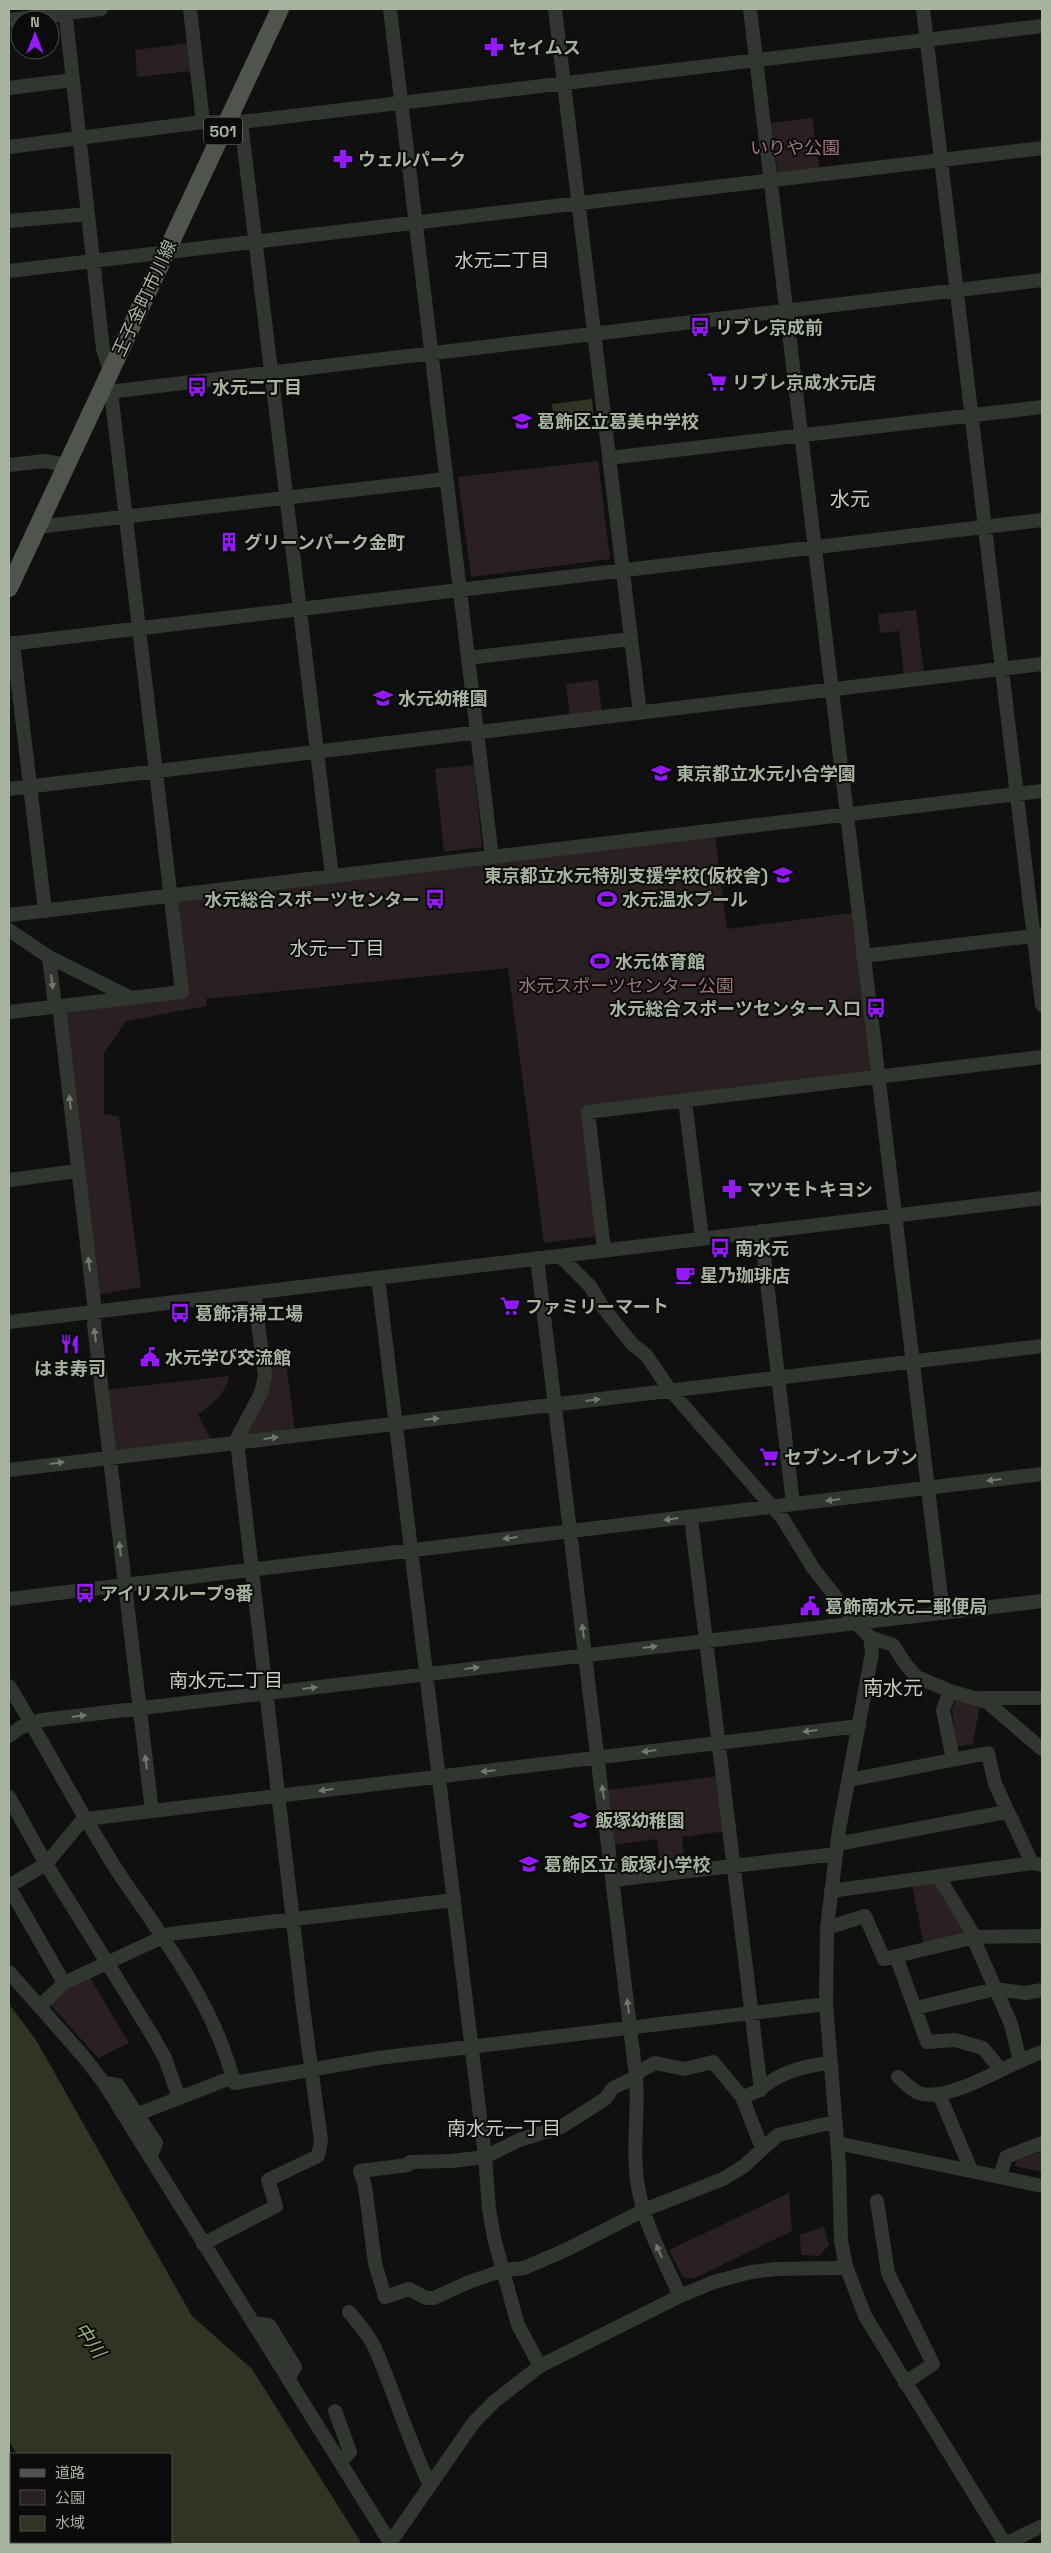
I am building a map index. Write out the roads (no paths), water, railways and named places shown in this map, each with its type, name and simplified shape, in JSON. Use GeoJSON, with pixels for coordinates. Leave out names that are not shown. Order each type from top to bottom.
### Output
{"type":"FeatureCollection","features":[{"type":"Feature","properties":{"kind":"main road","name":"王子金町市川線"},"geometry":{"type":"LineString","coordinates":[[10,584],[66,465],[106,390],[110,371],[165,252],[233,120],[280,9]]}},
{"type":"Feature","properties":{"kind":"street"},"geometry":{"type":"LineString","coordinates":[[9,20],[65,11],[101,9]]}},
{"type":"Feature","properties":{"kind":"street"},"geometry":{"type":"LineString","coordinates":[[190,9],[203,122]]}},
{"type":"Feature","properties":{"kind":"street"},"geometry":{"type":"LineString","coordinates":[[390,9],[492,857]]}},
{"type":"Feature","properties":{"kind":"street"},"geometry":{"type":"LineString","coordinates":[[555,9],[640,713]]}},
{"type":"Feature","properties":{"kind":"street"},"geometry":{"type":"LineString","coordinates":[[750,9],[943,1613]]}},
{"type":"Feature","properties":{"kind":"street"},"geometry":{"type":"LineString","coordinates":[[923,9],[1017,794],[1038,935],[1042,1004]]}},
{"type":"Feature","properties":{"kind":"street"},"geometry":{"type":"LineString","coordinates":[[65,11],[103,352],[110,371]]}},
{"type":"Feature","properties":{"kind":"street"},"geometry":{"type":"LineString","coordinates":[[9,147],[203,122],[402,102],[1042,26]]}},
{"type":"Feature","properties":{"kind":"street"},"geometry":{"type":"LineString","coordinates":[[9,88],[72,80]]}},
{"type":"Feature","properties":{"kind":"street"},"geometry":{"type":"LineString","coordinates":[[233,120],[256,242],[332,876]]}},
{"type":"Feature","properties":{"kind":"street"},"geometry":{"type":"LineString","coordinates":[[9,272],[94,260],[1042,148]]}},
{"type":"Feature","properties":{"kind":"street"},"geometry":{"type":"LineString","coordinates":[[9,221],[88,214]]}},
{"type":"Feature","properties":{"kind":"street"},"geometry":{"type":"LineString","coordinates":[[9,1012],[182,992],[125,517],[106,390],[1042,280]]}},
{"type":"Feature","properties":{"kind":"street"},"geometry":{"type":"LineString","coordinates":[[609,458],[1042,407]]}},
{"type":"Feature","properties":{"kind":"street"},"geometry":{"type":"LineString","coordinates":[[9,465],[46,461],[66,465]]}},
{"type":"Feature","properties":{"kind":"street"},"geometry":{"type":"LineString","coordinates":[[37,527],[446,478]]}},
{"type":"Feature","properties":{"kind":"street"},"geometry":{"type":"LineString","coordinates":[[45,911],[31,786],[11,643],[460,591],[1042,520]]}},
{"type":"Feature","properties":{"kind":"street"},"geometry":{"type":"LineString","coordinates":[[468,658],[630,639]]}},
{"type":"Feature","properties":{"kind":"street"},"geometry":{"type":"LineString","coordinates":[[9,789],[1042,664]]}},
{"type":"Feature","properties":{"kind":"street"},"geometry":{"type":"LineString","coordinates":[[9,915],[1042,791]]}},
{"type":"Feature","properties":{"kind":"street"},"geometry":{"type":"LineString","coordinates":[[9,930],[49,957],[129,997]]}},
{"type":"Feature","properties":{"kind":"street"},"geometry":{"type":"LineString","coordinates":[[863,956],[1038,935]]}},
{"type":"Feature","properties":{"kind":"street"},"geometry":{"type":"LineString","coordinates":[[49,957],[78,1171],[95,1312],[94,1325],[152,1811]]}},
{"type":"Feature","properties":{"kind":"street"},"geometry":{"type":"LineString","coordinates":[[604,1250],[588,1112],[1042,1057]]}},
{"type":"Feature","properties":{"kind":"street"},"geometry":{"type":"LineString","coordinates":[[686,1100],[702,1238]]}},
{"type":"Feature","properties":{"kind":"street"},"geometry":{"type":"LineString","coordinates":[[9,1180],[78,1171]]}},
{"type":"Feature","properties":{"kind":"street"},"geometry":{"type":"LineString","coordinates":[[9,1322],[1042,1198]]}},
{"type":"Feature","properties":{"kind":"street"},"geometry":{"type":"LineString","coordinates":[[761,1231],[794,1504]]}},
{"type":"Feature","properties":{"kind":"street"},"geometry":{"type":"LineString","coordinates":[[560,1256],[590,1286],[610,1317],[632,1344],[646,1356],[670,1390],[783,1519],[813,1568],[856,1623],[870,1637],[892,1644],[906,1665],[918,1677],[950,1691],[987,1702],[1036,1739],[1042,1749]]}},
{"type":"Feature","properties":{"kind":"street"},"geometry":{"type":"LineString","coordinates":[[537,1258],[631,2027],[638,2110],[636,2165],[639,2192],[658,2248],[680,2296]]}},
{"type":"Feature","properties":{"kind":"street"},"geometry":{"type":"LineString","coordinates":[[378,1278],[440,1776],[485,2157],[491,2224],[518,2325],[540,2366]]}},
{"type":"Feature","properties":{"kind":"street"},"geometry":{"type":"LineString","coordinates":[[203,2244],[276,2206],[268,2180],[318,2156],[321,2141],[236,1442],[261,1393],[265,1376],[254,1292]]}},
{"type":"Feature","properties":{"kind":"street"},"geometry":{"type":"LineString","coordinates":[[9,1470],[396,1422],[555,1405],[1042,1346]]}},
{"type":"Feature","properties":{"kind":"street"},"geometry":{"type":"LineString","coordinates":[[9,1599],[691,1518],[772,1506],[1042,1474]]}},
{"type":"Feature","properties":{"kind":"street"},"geometry":{"type":"LineString","coordinates":[[691,1518],[761,2090]]}},
{"type":"Feature","properties":{"kind":"street"},"geometry":{"type":"LineString","coordinates":[[9,1736],[31,1722],[1042,1601]]}},
{"type":"Feature","properties":{"kind":"street"},"geometry":{"type":"LineString","coordinates":[[870,1637],[872,1653],[836,1849],[827,1928],[826,2004],[834,2122],[841,2188],[839,2222],[846,2266],[865,2316],[1005,2544],[1042,2526]]}},
{"type":"Feature","properties":{"kind":"street"},"geometry":{"type":"LineString","coordinates":[[9,1686],[85,1818],[123,1879],[164,1936],[218,2034],[234,2080]]}},
{"type":"Feature","properties":{"kind":"street"},"geometry":{"type":"LineString","coordinates":[[950,1691],[943,1710],[953,1759]]}},
{"type":"Feature","properties":{"kind":"street"},"geometry":{"type":"LineString","coordinates":[[974,1698],[1042,1698]]}},
{"type":"Feature","properties":{"kind":"street"},"geometry":{"type":"LineString","coordinates":[[64,1983],[9,1886],[46,1864],[85,1818],[859,1726]]}},
{"type":"Feature","properties":{"kind":"street"},"geometry":{"type":"LineString","coordinates":[[831,1891],[1037,1864],[1006,1812],[995,1784],[988,1753],[849,1780]]}},
{"type":"Feature","properties":{"kind":"street"},"geometry":{"type":"LineString","coordinates":[[9,1797],[46,1864],[165,2058],[178,2098]]}},
{"type":"Feature","properties":{"kind":"street"},"geometry":{"type":"LineString","coordinates":[[613,1880],[733,1866],[836,1849],[1006,1812]]}},
{"type":"Feature","properties":{"kind":"street"},"geometry":{"type":"LineString","coordinates":[[939,1877],[974,1937],[1011,2024],[1020,2061]]}},
{"type":"Feature","properties":{"kind":"street"},"geometry":{"type":"LineString","coordinates":[[40,2006],[64,1983],[164,1936],[454,1900]]}},
{"type":"Feature","properties":{"kind":"street"},"geometry":{"type":"LineString","coordinates":[[827,1928],[865,1916],[884,1959],[974,1937],[1042,1936]]}},
{"type":"Feature","properties":{"kind":"street"},"geometry":{"type":"LineString","coordinates":[[896,1956],[927,2042],[954,2040],[983,2048],[1001,2070]]}},
{"type":"Feature","properties":{"kind":"street"},"geometry":{"type":"LineString","coordinates":[[9,1972],[40,2006],[104,2084],[289,2378],[390,2544],[474,2422],[496,2401],[540,2366],[680,2296],[714,2282],[751,2272],[846,2266]]}},
{"type":"Feature","properties":{"kind":"street"},"geometry":{"type":"LineString","coordinates":[[916,2008],[995,1989],[1026,1993],[1042,1990]]}},
{"type":"Feature","properties":{"kind":"street"},"geometry":{"type":"LineString","coordinates":[[138,2114],[178,2098],[234,2080],[471,2046],[826,2004]]}},
{"type":"Feature","properties":{"kind":"street"},"geometry":{"type":"LineString","coordinates":[[898,2076],[917,2093],[939,2094],[982,2080],[1042,2052]]}},
{"type":"Feature","properties":{"kind":"street"},"geometry":{"type":"LineString","coordinates":[[762,2148],[742,2098],[713,2062],[684,2070],[655,2063],[613,2088],[605,2099],[561,2127],[519,2140],[485,2157],[450,2161],[410,2162],[408,2165],[360,2171],[365,2186],[372,2246],[385,2297],[409,2289],[426,2298],[434,2298],[469,2282],[504,2270],[524,2268],[568,2249],[644,2210],[723,2179],[744,2166],[778,2135],[834,2122]]}},
{"type":"Feature","properties":{"kind":"street"},"geometry":{"type":"LineString","coordinates":[[742,2098],[761,2090],[769,2083],[801,2067],[831,2063]]}},
{"type":"Feature","properties":{"kind":"street"},"geometry":{"type":"LineString","coordinates":[[104,2084],[118,2085],[138,2114],[156,2143],[150,2158]]}},
{"type":"Feature","properties":{"kind":"street"},"geometry":{"type":"LineString","coordinates":[[939,2094],[971,2170]]}},
{"type":"Feature","properties":{"kind":"street"},"geometry":{"type":"LineString","coordinates":[[837,2143],[1042,2186]]}},
{"type":"Feature","properties":{"kind":"street"},"geometry":{"type":"LineString","coordinates":[[1000,2176],[1006,2157],[1042,2143]]}},
{"type":"Feature","properties":{"kind":"street"},"geometry":{"type":"LineString","coordinates":[[877,2201],[888,2273],[933,2364],[906,2383]]}},
{"type":"Feature","properties":{"kind":"street"},"geometry":{"type":"LineString","coordinates":[[349,2312],[362,2327],[373,2346],[430,2485]]}},
{"type":"Feature","properties":{"kind":"street"},"geometry":{"type":"LineString","coordinates":[[335,2411],[350,2452],[340,2462]]}},
{"type":"Feature","properties":{"kind":"water"},"geometry":{"type":"Polygon","coordinates":[[[592,399],[594,420],[554,424],[552,404],[592,399]]]}},
{"type":"Feature","properties":{"kind":"water","name":"中川"},"geometry":{"type":"Polygon","coordinates":[[[9,2004],[36,2040],[192,2316],[252,2369],[362,2544],[75,2544],[172,2543],[172,2453],[16,2453],[9,2441],[9,2004]]]}},
{"type":"Feature","properties":{"kind":"place","name":"セイムス"},"geometry":{"type":"Point","coordinates":[494,47]}},
{"type":"Feature","properties":{"kind":"place","name":"ウェルパーク"},"geometry":{"type":"Point","coordinates":[343,159]}},
{"type":"Feature","properties":{"kind":"place","name":"リブレ京成前"},"geometry":{"type":"Point","coordinates":[700,327]}},
{"type":"Feature","properties":{"kind":"place","name":"リブレ京成水元店"},"geometry":{"type":"Point","coordinates":[717,382]}},
{"type":"Feature","properties":{"kind":"place","name":"水元二丁目"},"geometry":{"type":"Point","coordinates":[197,387]}},
{"type":"Feature","properties":{"kind":"place","name":"葛飾区立葛美中学校"},"geometry":{"type":"Point","coordinates":[522,421]}},
{"type":"Feature","properties":{"kind":"place","name":"グリーンパーク金町"},"geometry":{"type":"Point","coordinates":[229,542]}},
{"type":"Feature","properties":{"kind":"place","name":"水元幼稚園"},"geometry":{"type":"Point","coordinates":[383,698]}},
{"type":"Feature","properties":{"kind":"place","name":"東京都立水元小合学園"},"geometry":{"type":"Point","coordinates":[661,773]}},
{"type":"Feature","properties":{"kind":"place","name":"東京都立水元特別支援学校(仮校舎)"},"geometry":{"type":"Point","coordinates":[783,875]}},
{"type":"Feature","properties":{"kind":"place","name":"水元総合スポーツセンター"},"geometry":{"type":"Point","coordinates":[435,899]}},
{"type":"Feature","properties":{"kind":"place","name":"水元温水プール"},"geometry":{"type":"Point","coordinates":[607,899]}},
{"type":"Feature","properties":{"kind":"place","name":"水元体育館"},"geometry":{"type":"Point","coordinates":[600,961]}},
{"type":"Feature","properties":{"kind":"place","name":"水元総合スポーツセンター入口"},"geometry":{"type":"Point","coordinates":[876,1008]}},
{"type":"Feature","properties":{"kind":"place","name":"マツモトキヨシ"},"geometry":{"type":"Point","coordinates":[732,1189]}},
{"type":"Feature","properties":{"kind":"place","name":"南水元"},"geometry":{"type":"Point","coordinates":[720,1248]}},
{"type":"Feature","properties":{"kind":"place","name":"星乃珈琲店"},"geometry":{"type":"Point","coordinates":[685,1275]}},
{"type":"Feature","properties":{"kind":"place","name":"ファミリーマート"},"geometry":{"type":"Point","coordinates":[510,1306]}},
{"type":"Feature","properties":{"kind":"place","name":"葛飾清掃工場"},"geometry":{"type":"Point","coordinates":[180,1313]}},
{"type":"Feature","properties":{"kind":"place","name":"はま寿司"},"geometry":{"type":"Point","coordinates":[70,1344]}},
{"type":"Feature","properties":{"kind":"place","name":"水元学び交流館"},"geometry":{"type":"Point","coordinates":[150,1357]}},
{"type":"Feature","properties":{"kind":"place","name":"セブン-イレブン"},"geometry":{"type":"Point","coordinates":[769,1457]}},
{"type":"Feature","properties":{"kind":"place","name":"アイリスループ9番"},"geometry":{"type":"Point","coordinates":[85,1593]}},
{"type":"Feature","properties":{"kind":"place","name":"葛飾南水元二郵便局"},"geometry":{"type":"Point","coordinates":[810,1606]}},
{"type":"Feature","properties":{"kind":"place","name":"飯塚幼稚園"},"geometry":{"type":"Point","coordinates":[580,1820]}},
{"type":"Feature","properties":{"kind":"place","name":"葛飾区立 飯塚小学校"},"geometry":{"type":"Point","coordinates":[529,1864]}},
{"type":"Feature","properties":{"kind":"district","name":"水元二丁目"},"geometry":{"type":"Point","coordinates":[502,260]}},
{"type":"Feature","properties":{"kind":"district","name":"水元"},"geometry":{"type":"Point","coordinates":[850,499]}},
{"type":"Feature","properties":{"kind":"district","name":"水元一丁目"},"geometry":{"type":"Point","coordinates":[337,948]}},
{"type":"Feature","properties":{"kind":"district","name":"南水元二丁目"},"geometry":{"type":"Point","coordinates":[226,1680]}},
{"type":"Feature","properties":{"kind":"district","name":"南水元"},"geometry":{"type":"Point","coordinates":[893,1688]}},
{"type":"Feature","properties":{"kind":"district","name":"南水元一丁目"},"geometry":{"type":"Point","coordinates":[504,2128]}},
{"type":"Feature","properties":{"kind":"park label","name":"いりや公園"},"geometry":{"type":"Point","coordinates":[795,147]}},
{"type":"Feature","properties":{"kind":"park label","name":"水元スポーツセンター公園"},"geometry":{"type":"Point","coordinates":[626,985]}}]}
